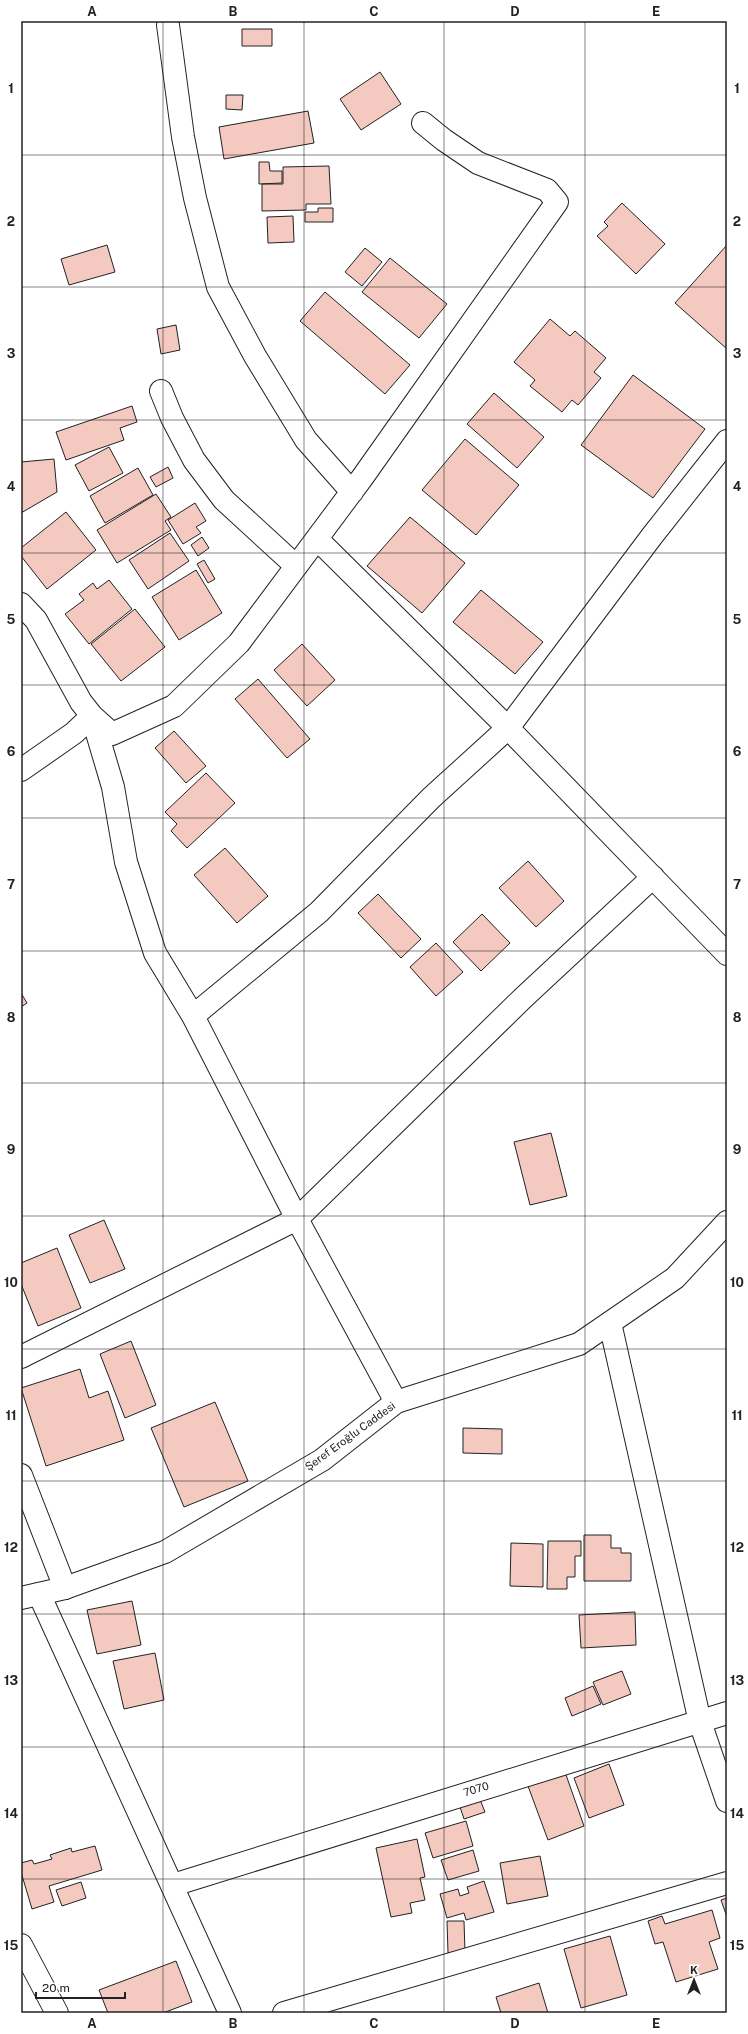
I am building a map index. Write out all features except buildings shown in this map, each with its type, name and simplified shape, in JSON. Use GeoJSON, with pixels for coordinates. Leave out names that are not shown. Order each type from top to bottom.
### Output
{"type":"FeatureCollection","features":[{"type":"Feature","properties":{"kind":"street"},"geometry":{"type":"LineString","coordinates":[[168,25],[183,136],[195,198],[218,287],[255,356],[306,440],[352,492]]}},
{"type":"Feature","properties":{"kind":"street"},"geometry":{"type":"LineString","coordinates":[[21,604],[36,620],[81,702],[92,716],[112,734],[174,706],[239,643],[352,492],[557,202],[547,190],[478,163],[444,140],[423,123]]}},
{"type":"Feature","properties":{"kind":"street"},"geometry":{"type":"LineString","coordinates":[[161,391],[172,418],[194,460],[224,500],[296,566]]}},
{"type":"Feature","properties":{"kind":"street"},"geometry":{"type":"LineString","coordinates":[[193,1016],[319,912],[431,798],[508,728],[652,536],[727,442]]}},
{"type":"Feature","properties":{"kind":"street"},"geometry":{"type":"LineString","coordinates":[[317,539],[508,728],[727,954]]}},
{"type":"Feature","properties":{"kind":"street"},"geometry":{"type":"LineString","coordinates":[[21,770],[74,733],[92,716]]}},
{"type":"Feature","properties":{"kind":"street"},"geometry":{"type":"LineString","coordinates":[[92,716],[113,788],[126,862],[155,953],[193,1016],[297,1219],[396,1402]]}},
{"type":"Feature","properties":{"kind":"street"},"geometry":{"type":"LineString","coordinates":[[21,1357],[297,1219],[523,998],[654,877]]}},
{"type":"Feature","properties":{"kind":"street","name":"Şeref Eroğlu Caddesi"},"geometry":{"type":"LineString","coordinates":[[30,1596],[64,1588],[165,1552],[322,1460],[396,1402],[579,1344],[675,1278],[727,1222]]}},
{"type":"Feature","properties":{"kind":"street"},"geometry":{"type":"LineString","coordinates":[[610,1323],[700,1722],[727,1801]]}},
{"type":"Feature","properties":{"kind":"street"},"geometry":{"type":"LineString","coordinates":[[21,1475],[64,1588]]}},
{"type":"Feature","properties":{"kind":"street"},"geometry":{"type":"LineString","coordinates":[[30,1596],[173,1885],[230,2013]]}},
{"type":"Feature","properties":{"kind":"street","name":"7070"},"geometry":{"type":"LineString","coordinates":[[173,1885],[727,1713]]}},
{"type":"Feature","properties":{"kind":"street"},"geometry":{"type":"LineString","coordinates":[[284,2013],[727,1883]]}},
{"type":"Feature","properties":{"kind":"street"},"geometry":{"type":"LineString","coordinates":[[21,1946],[57,2013]]}}]}
